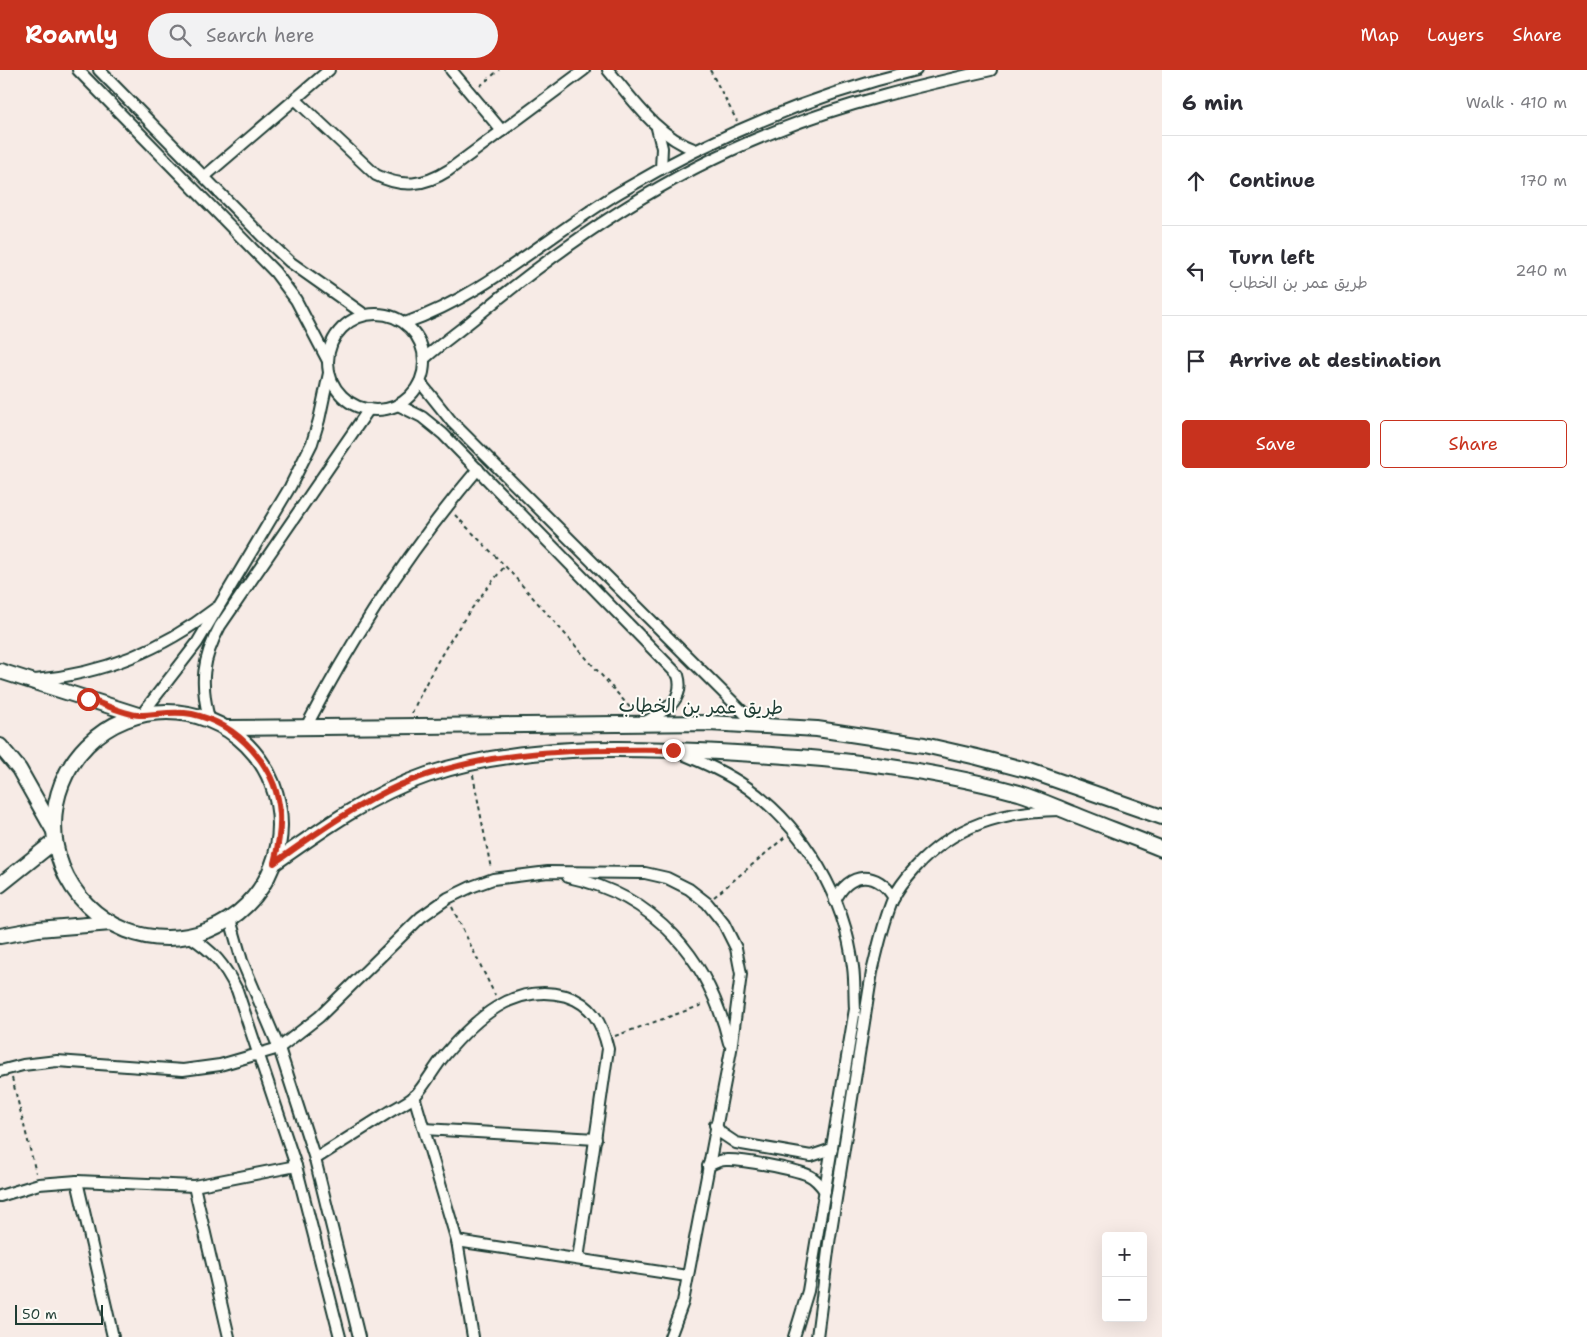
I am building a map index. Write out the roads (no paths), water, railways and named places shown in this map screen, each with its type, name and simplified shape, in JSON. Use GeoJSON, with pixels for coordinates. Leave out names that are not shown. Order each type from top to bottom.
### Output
{"type":"FeatureCollection","features":[{"type":"Feature","properties":{"kind":"street"},"geometry":{"type":"LineString","coordinates":[[78,70],[275,272],[296,300],[328,361]]}},
{"type":"Feature","properties":{"kind":"street"},"geometry":{"type":"LineString","coordinates":[[99,70],[290,262],[365,315]]}},
{"type":"Feature","properties":{"kind":"street"},"geometry":{"type":"LineString","coordinates":[[204,177],[328,70]]}},
{"type":"Feature","properties":{"kind":"street"},"geometry":{"type":"LineString","coordinates":[[451,70],[502,131]]}},
{"type":"Feature","properties":{"kind":"street"},"geometry":{"type":"LineString","coordinates":[[295,99],[376,175],[390,182],[405,185],[421,184],[436,178],[584,70]]}},
{"type":"Feature","properties":{"kind":"street"},"geometry":{"type":"LineString","coordinates":[[623,70],[611,73],[657,128],[675,141],[696,150]]}},
{"type":"Feature","properties":{"kind":"street"},"geometry":{"type":"LineString","coordinates":[[405,323],[425,316],[480,287],[531,254],[574,221],[696,150],[741,128],[806,102],[874,80],[916,70]]}},
{"type":"Feature","properties":{"kind":"street"},"geometry":{"type":"LineString","coordinates":[[424,358],[541,264],[615,213],[694,168],[776,131],[862,101],[991,70]]}},
{"type":"Feature","properties":{"kind":"street"},"geometry":{"type":"LineString","coordinates":[[657,128],[662,148],[661,169]]}},
{"type":"Feature","properties":{"kind":"street"},"geometry":{"type":"LineString","coordinates":[[365,315],[386,315],[405,323],[419,339],[424,358],[420,382],[414,391],[398,405],[379,410],[360,407],[343,397],[332,382],[329,373],[328,361],[333,340],[346,324],[365,315]]}},
{"type":"Feature","properties":{"kind":"street"},"geometry":{"type":"LineString","coordinates":[[140,715],[185,661],[302,466],[319,420],[329,373]]}},
{"type":"Feature","properties":{"kind":"street"},"geometry":{"type":"LineString","coordinates":[[420,382],[452,422],[755,724]]}},
{"type":"Feature","properties":{"kind":"street"},"geometry":{"type":"LineString","coordinates":[[398,405],[433,425],[678,675],[680,682],[677,698],[666,709],[644,723]]}},
{"type":"Feature","properties":{"kind":"street"},"geometry":{"type":"LineString","coordinates":[[209,719],[202,682],[210,643],[292,518],[369,409]]}},
{"type":"Feature","properties":{"kind":"street"},"geometry":{"type":"LineString","coordinates":[[306,727],[336,669],[406,559],[446,506],[478,469]]}},
{"type":"Feature","properties":{"kind":"street"},"geometry":{"type":"LineString","coordinates":[[28,680],[68,676],[116,664],[170,640],[219,606]]}},
{"type":"Feature","properties":{"kind":"street"},"geometry":{"type":"LineString","coordinates":[[0,671],[140,715]]}},
{"type":"Feature","properties":{"kind":"street"},"geometry":{"type":"LineString","coordinates":[[0,746],[19,769],[54,836],[68,880],[80,897],[94,911],[111,923],[129,931],[149,936],[189,936],[230,919],[256,895],[274,863],[280,838],[280,821],[274,787],[263,764],[247,744],[227,728],[209,719],[176,712],[140,715],[109,727],[85,746],[67,772],[56,801],[54,836],[0,885]]}},
{"type":"Feature","properties":{"kind":"street","name":"طريق عمر بن الخطاب"},"geometry":{"type":"LineString","coordinates":[[227,728],[644,723],[755,724],[871,736],[978,757],[1030,771],[1162,817]]}},
{"type":"Feature","properties":{"kind":"street"},"geometry":{"type":"LineString","coordinates":[[274,863],[374,798],[426,776],[470,763],[564,752],[673,750],[815,757],[896,768],[975,782],[1022,794],[1162,849]]}},
{"type":"Feature","properties":{"kind":"street"},"geometry":{"type":"LineString","coordinates":[[673,750],[712,766],[748,788],[781,816],[808,849],[829,886],[844,925],[853,967],[855,1009],[808,1291],[794,1337]]}},
{"type":"Feature","properties":{"kind":"street"},"geometry":{"type":"LineString","coordinates":[[817,1337],[829,1243],[872,972],[881,934],[894,898],[908,876],[924,858],[943,842],[964,830],[986,820],[1010,814],[1063,810]]}},
{"type":"Feature","properties":{"kind":"street"},"geometry":{"type":"LineString","coordinates":[[548,872],[586,880],[622,896],[655,917],[684,944],[706,976],[722,1012],[731,1050]]}},
{"type":"Feature","properties":{"kind":"street"},"geometry":{"type":"LineString","coordinates":[[5,1070],[57,1061],[184,1070],[220,1065],[279,1048],[326,1010],[421,917],[448,898],[493,880],[548,872],[644,873],[667,878],[689,889],[707,903],[728,932],[736,948],[741,974],[731,1050],[687,1276],[684,1302],[670,1337]]}},
{"type":"Feature","properties":{"kind":"street"},"geometry":{"type":"LineString","coordinates":[[836,901],[841,889],[851,881],[863,877],[876,880],[887,886],[894,898]]}},
{"type":"Feature","properties":{"kind":"street"},"geometry":{"type":"LineString","coordinates":[[230,919],[242,961],[279,1048],[315,1159],[359,1337]]}},
{"type":"Feature","properties":{"kind":"street"},"geometry":{"type":"LineString","coordinates":[[0,936],[38,929],[111,923]]}},
{"type":"Feature","properties":{"kind":"street"},"geometry":{"type":"LineString","coordinates":[[189,936],[210,950],[226,968],[259,1053],[296,1166],[340,1337]]}},
{"type":"Feature","properties":{"kind":"street"},"geometry":{"type":"LineString","coordinates":[[315,1159],[414,1096],[444,1056],[465,1033],[488,1012],[508,999],[531,993],[555,994],[578,1000],[593,1013],[604,1029],[608,1049],[578,1259]]}},
{"type":"Feature","properties":{"kind":"street"},"geometry":{"type":"LineString","coordinates":[[414,1096],[457,1241],[473,1337]]}},
{"type":"Feature","properties":{"kind":"street"},"geometry":{"type":"LineString","coordinates":[[716,1125],[721,1133],[736,1144],[811,1156],[832,1149]]}},
{"type":"Feature","properties":{"kind":"street"},"geometry":{"type":"LineString","coordinates":[[424,1129],[596,1139]]}},
{"type":"Feature","properties":{"kind":"street"},"geometry":{"type":"LineString","coordinates":[[708,1166],[716,1162],[733,1160],[796,1172],[808,1175],[818,1181],[825,1191]]}},
{"type":"Feature","properties":{"kind":"street"},"geometry":{"type":"LineString","coordinates":[[0,1196],[39,1184],[77,1181],[194,1186],[296,1166]]}},
{"type":"Feature","properties":{"kind":"street"},"geometry":{"type":"LineString","coordinates":[[77,1181],[114,1337]]}},
{"type":"Feature","properties":{"kind":"street"},"geometry":{"type":"LineString","coordinates":[[194,1186],[229,1337]]}},
{"type":"Feature","properties":{"kind":"street"},"geometry":{"type":"LineString","coordinates":[[457,1241],[687,1276]]}}]}
